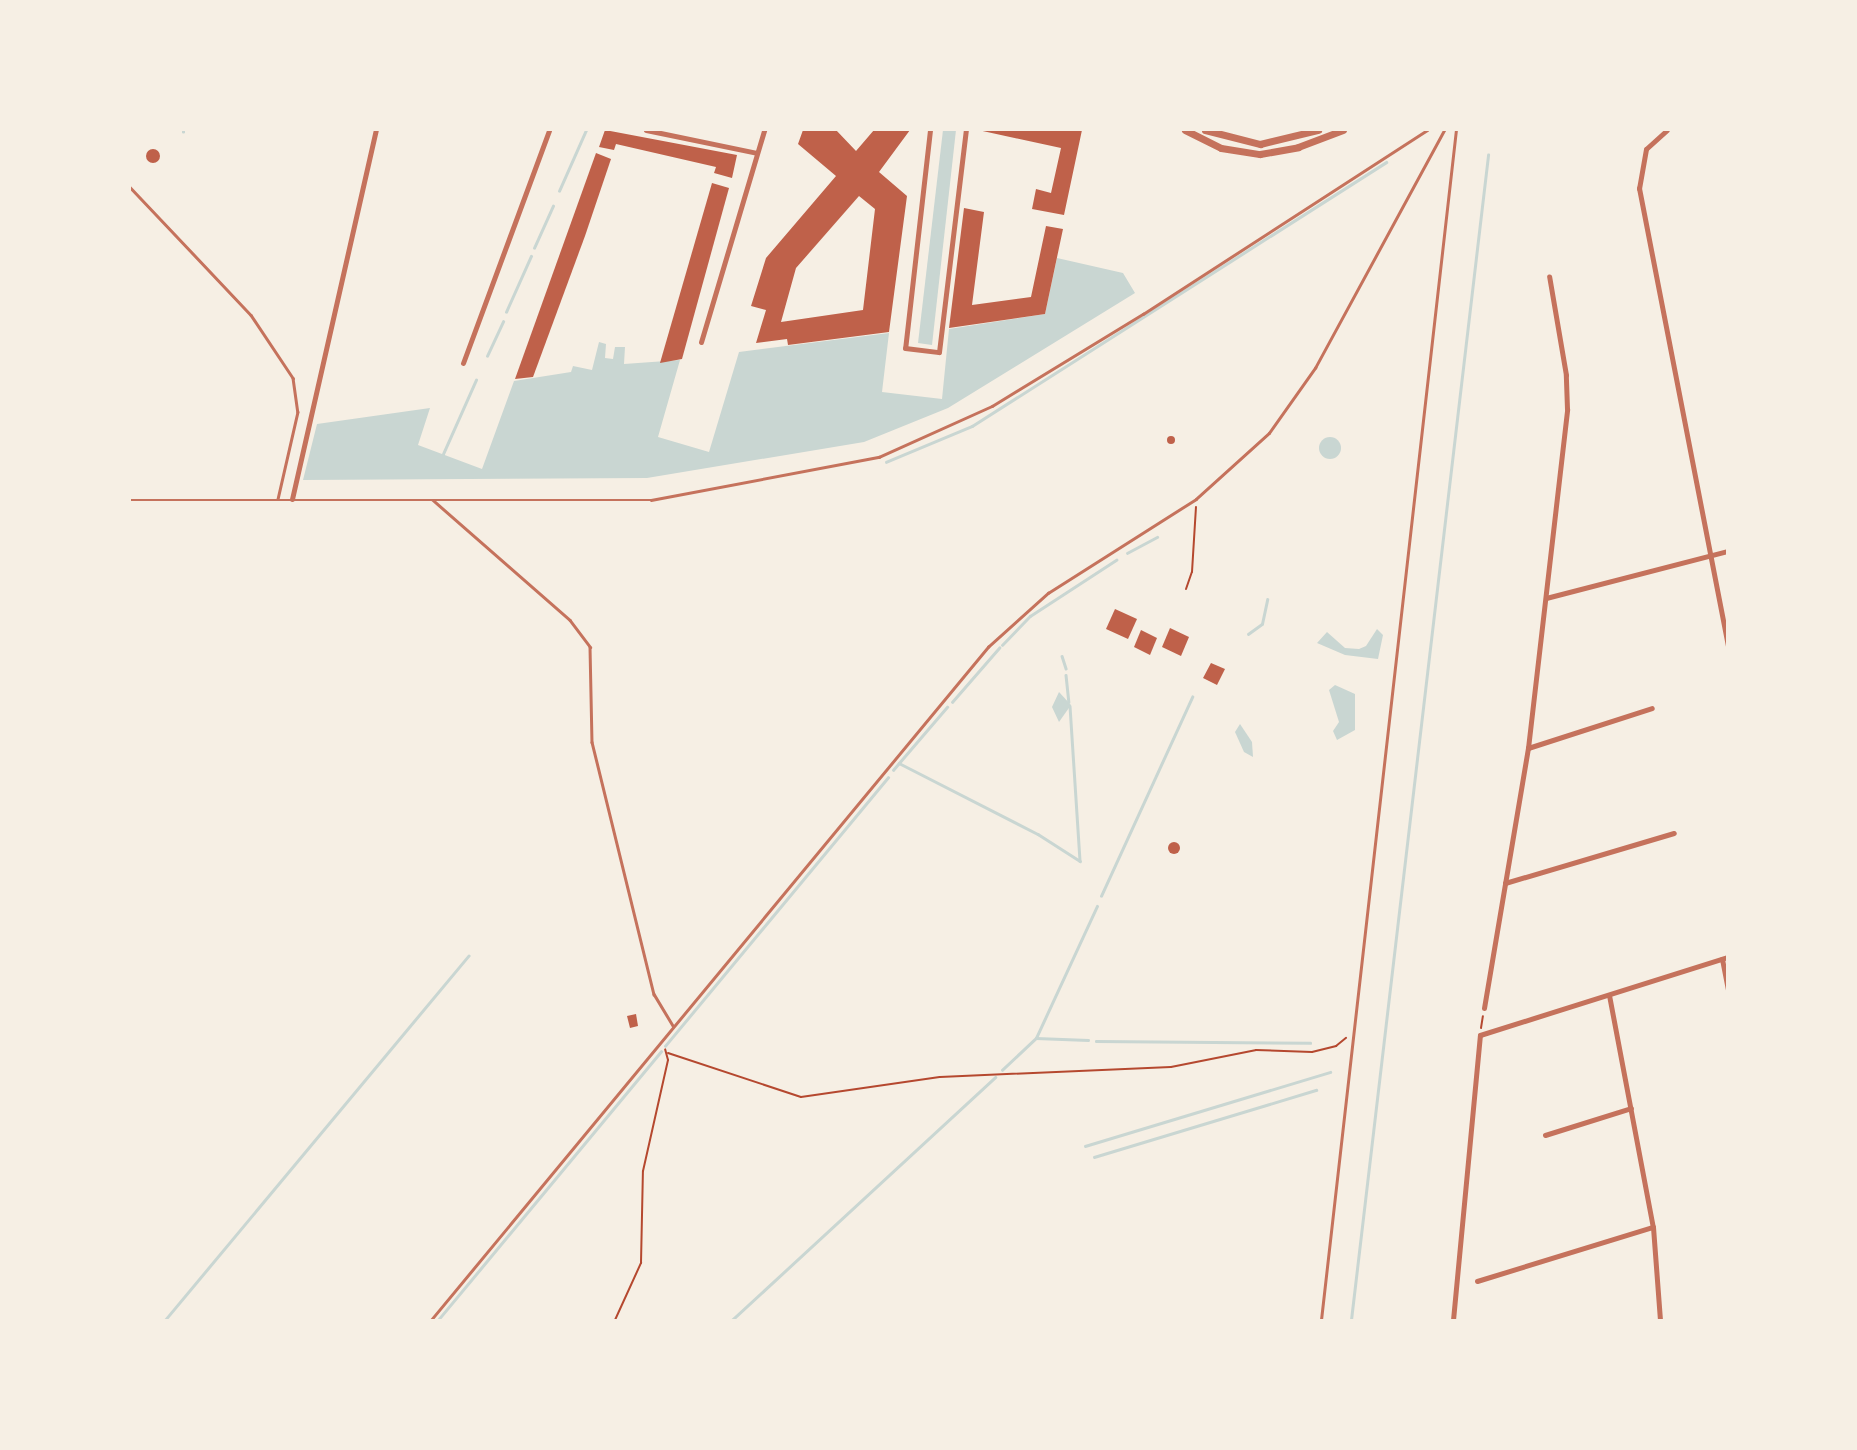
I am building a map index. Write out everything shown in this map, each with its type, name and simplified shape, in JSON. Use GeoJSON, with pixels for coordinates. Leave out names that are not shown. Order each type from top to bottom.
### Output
{"type":"FeatureCollection","features":[{"type":"Feature","properties":{"kind":"street"},"geometry":{"type":"LineString","coordinates":[[292,499],[376,130]]}},
{"type":"Feature","properties":{"kind":"street"},"geometry":{"type":"LineString","coordinates":[[463,363],[549,130]]}},
{"type":"Feature","properties":{"kind":"street"},"geometry":{"type":"LineString","coordinates":[[646,130],[757,153]]}},
{"type":"Feature","properties":{"kind":"street"},"geometry":{"type":"LineString","coordinates":[[701,342],[764,130]]}},
{"type":"Feature","properties":{"kind":"street"},"geometry":{"type":"LineString","coordinates":[[930,130],[905,348],[939,352],[966,130]]}},
{"type":"Feature","properties":{"kind":"street"},"geometry":{"type":"LineString","coordinates":[[1185,130],[1222,148],[1260,154],[1298,147],[1343,130]]}},
{"type":"Feature","properties":{"kind":"street"},"geometry":{"type":"LineString","coordinates":[[1205,130],[1260,144],[1318,130]]}},
{"type":"Feature","properties":{"kind":"street"},"geometry":{"type":"LineString","coordinates":[[1667,130],[1646,149],[1639,188],[1727,646]]}},
{"type":"Feature","properties":{"kind":"street"},"geometry":{"type":"LineString","coordinates":[[1484,1008],[1528,748],[1567,409],[1566,375],[1549,276]]}},
{"type":"Feature","properties":{"kind":"street"},"geometry":{"type":"LineString","coordinates":[[1546,598],[1727,551]]}},
{"type":"Feature","properties":{"kind":"street"},"geometry":{"type":"LineString","coordinates":[[1528,748],[1652,708]]}},
{"type":"Feature","properties":{"kind":"street"},"geometry":{"type":"LineString","coordinates":[[1505,883],[1674,833]]}},
{"type":"Feature","properties":{"kind":"street"},"geometry":{"type":"LineString","coordinates":[[1453,1321],[1480,1035],[1725,958],[1727,991]]}},
{"type":"Feature","properties":{"kind":"street"},"geometry":{"type":"LineString","coordinates":[[1609,995],[1653,1227],[1660,1321]]}},
{"type":"Feature","properties":{"kind":"street"},"geometry":{"type":"LineString","coordinates":[[1545,1135],[1631,1108]]}},
{"type":"Feature","properties":{"kind":"street"},"geometry":{"type":"LineString","coordinates":[[1477,1281],[1653,1227]]}},
{"type":"Feature","properties":{"kind":"lane"},"geometry":{"type":"LineString","coordinates":[[130,500],[651,500],[854,464],[915,445],[992,406],[1143,314],[1427,130]]}},
{"type":"Feature","properties":{"kind":"lane"},"geometry":{"type":"LineString","coordinates":[[431,1321],[958,680],[1015,619],[1196,499],[1269,433],[1302,389],[1444,130]]}},
{"type":"Feature","properties":{"kind":"lane"},"geometry":{"type":"LineString","coordinates":[[1321,1321],[1456,130]]}},
{"type":"Feature","properties":{"kind":"lane"},"geometry":{"type":"LineString","coordinates":[[130,187],[251,315],[293,378],[298,412],[278,499]]}},
{"type":"Feature","properties":{"kind":"lane"},"geometry":{"type":"LineString","coordinates":[[433,500],[570,620],[590,647],[592,741],[654,995],[673,1026]]}},
{"type":"Feature","properties":{"kind":"path"},"geometry":{"type":"LineString","coordinates":[[1186,589],[1192,572],[1196,499]]}},
{"type":"Feature","properties":{"kind":"path"},"geometry":{"type":"LineString","coordinates":[[1480,1035],[1484,1008]]}},
{"type":"Feature","properties":{"kind":"path"},"geometry":{"type":"LineString","coordinates":[[661,1042],[668,1053],[801,1097],[940,1077],[1171,1067],[1256,1050],[1312,1052],[1353,1039]]}},
{"type":"Feature","properties":{"kind":"path"},"geometry":{"type":"LineString","coordinates":[[615,1321],[641,1264],[643,1171],[668,1053]]}},
{"type":"Feature","properties":{"kind":"shaded area"},"geometry":{"type":"Polygon","coordinates":[[[943,130],[956,130],[932,345],[918,343],[943,130]]]}},
{"type":"Feature","properties":{"kind":"shaded area"},"geometry":{"type":"Polygon","coordinates":[[[1057,258],[1123,273],[1135,293],[948,408],[864,442],[647,478],[303,480],[317,424],[430,408],[418,445],[482,469],[514,381],[571,372],[573,366],[592,370],[599,342],[606,344],[605,358],[613,359],[615,347],[625,347],[624,364],[680,360],[658,437],[709,452],[739,352],[889,333],[882,392],[942,399],[949,329],[1045,314],[1057,258]]]}},
{"type":"Feature","properties":{"kind":"shaded area"},"geometry":{"type":"Polygon","coordinates":[[[1330,437],[1338,440],[1341,448],[1338,456],[1330,459],[1322,456],[1319,448],[1322,440],[1330,437]]]}},
{"type":"Feature","properties":{"kind":"shaded area"},"geometry":{"type":"Polygon","coordinates":[[[1377,629],[1383,635],[1378,659],[1345,655],[1317,643],[1327,632],[1345,648],[1359,649],[1366,646],[1377,629]]]}},
{"type":"Feature","properties":{"kind":"shaded area"},"geometry":{"type":"Polygon","coordinates":[[[1335,685],[1355,694],[1355,730],[1337,740],[1333,731],[1339,722],[1329,690],[1335,685]]]}},
{"type":"Feature","properties":{"kind":"shaded area"},"geometry":{"type":"Polygon","coordinates":[[[1059,692],[1071,705],[1059,722],[1052,707],[1059,692]]]}},
{"type":"Feature","properties":{"kind":"shaded area"},"geometry":{"type":"Polygon","coordinates":[[[1240,724],[1252,742],[1253,757],[1244,752],[1235,732],[1240,724]]]}},
{"type":"Feature","properties":{"kind":"building"},"geometry":{"type":"Polygon","coordinates":[[[605,130],[737,155],[732,178],[714,173],[716,167],[616,144],[614,150],[599,147],[605,130]]]}},
{"type":"Feature","properties":{"kind":"building"},"geometry":{"type":"Polygon","coordinates":[[[803,130],[836,130],[856,151],[874,130],[910,130],[879,172],[907,196],[889,332],[788,345],[787,339],[756,343],[766,310],[751,306],[766,258],[836,176],[798,144],[803,130]],[[859,196],[796,268],[781,322],[863,310],[875,209],[859,196]]]}},
{"type":"Feature","properties":{"kind":"building"},"geometry":{"type":"Polygon","coordinates":[[[978,130],[1082,130],[1064,215],[1032,209],[1036,189],[1051,193],[1061,148],[978,130]]]}},
{"type":"Feature","properties":{"kind":"building"},"geometry":{"type":"Polygon","coordinates":[[[153,149],[158,151],[158,161],[153,163],[148,161],[146,156],[148,151],[153,149]]]}},
{"type":"Feature","properties":{"kind":"building"},"geometry":{"type":"Polygon","coordinates":[[[596,153],[611,159],[585,236],[533,377],[515,379],[596,153]]]}},
{"type":"Feature","properties":{"kind":"building"},"geometry":{"type":"Polygon","coordinates":[[[712,183],[729,188],[682,359],[660,363],[712,183]]]}},
{"type":"Feature","properties":{"kind":"building"},"geometry":{"type":"Polygon","coordinates":[[[964,208],[984,212],[972,305],[1031,297],[1046,226],[1063,229],[1045,314],[949,328],[964,208]]]}},
{"type":"Feature","properties":{"kind":"building"},"geometry":{"type":"Polygon","coordinates":[[[1171,436],[1175,440],[1171,444],[1167,440],[1171,436]]]}},
{"type":"Feature","properties":{"kind":"building"},"geometry":{"type":"Polygon","coordinates":[[[1115,609],[1137,619],[1128,639],[1106,629],[1115,609]]]}},
{"type":"Feature","properties":{"kind":"building"},"geometry":{"type":"Polygon","coordinates":[[[1170,628],[1189,637],[1181,656],[1162,647],[1170,628]]]}},
{"type":"Feature","properties":{"kind":"building"},"geometry":{"type":"Polygon","coordinates":[[[1141,630],[1157,638],[1150,655],[1134,647],[1141,630]]]}},
{"type":"Feature","properties":{"kind":"building"},"geometry":{"type":"Polygon","coordinates":[[[1211,663],[1225,669],[1217,685],[1203,678],[1211,663]]]}},
{"type":"Feature","properties":{"kind":"building"},"geometry":{"type":"Polygon","coordinates":[[[1174,842],[1180,848],[1174,854],[1168,848],[1174,842]]]}},
{"type":"Feature","properties":{"kind":"building"},"geometry":{"type":"Polygon","coordinates":[[[636,1014],[638,1026],[630,1028],[627,1016],[636,1014]]]}},
{"type":"Feature","properties":{"kind":"waterway"},"geometry":{"type":"LineString","coordinates":[[559,191],[586,130]]}},
{"type":"Feature","properties":{"kind":"waterway"},"geometry":{"type":"LineString","coordinates":[[1351,1320],[1488,155]]}},
{"type":"Feature","properties":{"kind":"waterway"},"geometry":{"type":"LineString","coordinates":[[886,462],[972,426],[1386,162]]}},
{"type":"Feature","properties":{"kind":"waterway"},"geometry":{"type":"LineString","coordinates":[[534,248],[553,206]]}},
{"type":"Feature","properties":{"kind":"waterway"},"geometry":{"type":"LineString","coordinates":[[506,312],[531,256]]}},
{"type":"Feature","properties":{"kind":"waterway"},"geometry":{"type":"LineString","coordinates":[[487,356],[503,321]]}},
{"type":"Feature","properties":{"kind":"waterway"},"geometry":{"type":"LineString","coordinates":[[443,454],[476,380]]}},
{"type":"Feature","properties":{"kind":"waterway"},"geometry":{"type":"LineString","coordinates":[[1127,553],[1157,537]]}},
{"type":"Feature","properties":{"kind":"waterway"},"geometry":{"type":"LineString","coordinates":[[1002,645],[1030,616],[1116,560]]}},
{"type":"Feature","properties":{"kind":"waterway"},"geometry":{"type":"LineString","coordinates":[[1248,634],[1262,624],[1267,600]]}},
{"type":"Feature","properties":{"kind":"waterway"},"geometry":{"type":"LineString","coordinates":[[952,702],[999,648]]}},
{"type":"Feature","properties":{"kind":"waterway"},"geometry":{"type":"LineString","coordinates":[[1062,656],[1066,668]]}},
{"type":"Feature","properties":{"kind":"waterway"},"geometry":{"type":"LineString","coordinates":[[1066,675],[1069,702]]}},
{"type":"Feature","properties":{"kind":"waterway"},"geometry":{"type":"LineString","coordinates":[[1101,896],[1192,697]]}},
{"type":"Feature","properties":{"kind":"waterway"},"geometry":{"type":"LineString","coordinates":[[1070,706],[1080,861]]}},
{"type":"Feature","properties":{"kind":"waterway"},"geometry":{"type":"LineString","coordinates":[[893,770],[947,707]]}},
{"type":"Feature","properties":{"kind":"waterway"},"geometry":{"type":"LineString","coordinates":[[899,763],[1038,834],[1080,861]]}},
{"type":"Feature","properties":{"kind":"waterway"},"geometry":{"type":"LineString","coordinates":[[665,1046],[888,777]]}},
{"type":"Feature","properties":{"kind":"waterway"},"geometry":{"type":"LineString","coordinates":[[1002,1070],[1036,1038],[1097,906]]}},
{"type":"Feature","properties":{"kind":"waterway"},"geometry":{"type":"LineString","coordinates":[[165,1320],[468,956]]}},
{"type":"Feature","properties":{"kind":"waterway"},"geometry":{"type":"LineString","coordinates":[[1036,1038],[1088,1040]]}},
{"type":"Feature","properties":{"kind":"waterway"},"geometry":{"type":"LineString","coordinates":[[1096,1041],[1310,1043]]}},
{"type":"Feature","properties":{"kind":"waterway"},"geometry":{"type":"LineString","coordinates":[[438,1320],[661,1051]]}},
{"type":"Feature","properties":{"kind":"waterway"},"geometry":{"type":"LineString","coordinates":[[1085,1146],[1330,1072]]}},
{"type":"Feature","properties":{"kind":"waterway"},"geometry":{"type":"LineString","coordinates":[[732,1320],[995,1077]]}},
{"type":"Feature","properties":{"kind":"waterway"},"geometry":{"type":"LineString","coordinates":[[1094,1157],[1316,1090]]}}]}
